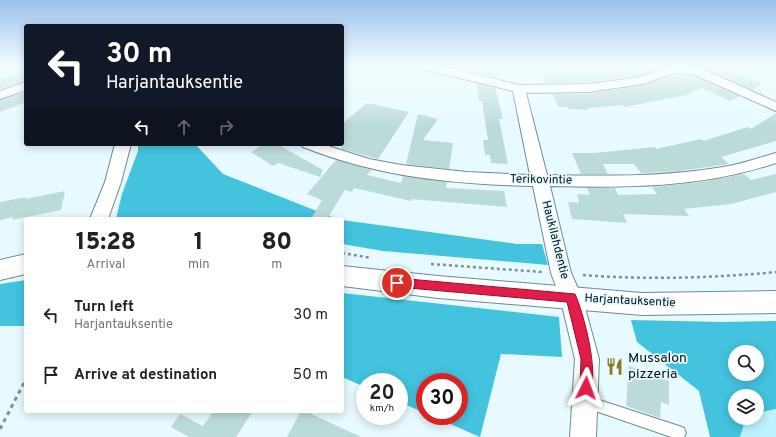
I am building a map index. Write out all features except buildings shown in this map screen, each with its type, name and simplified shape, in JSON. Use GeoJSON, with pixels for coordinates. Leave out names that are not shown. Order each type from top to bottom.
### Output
{"type":"FeatureCollection","features":[{"type":"Feature","properties":{"kind":"street"},"geometry":{"type":"LineString","coordinates":[[508,86],[519,89],[607,86]]}},
{"type":"Feature","properties":{"kind":"street"},"geometry":{"type":"LineString","coordinates":[[731,86],[776,107]]}},
{"type":"Feature","properties":{"kind":"street"},"geometry":{"type":"LineString","coordinates":[[0,95],[24,87]]}},
{"type":"Feature","properties":{"kind":"street","name":"Haukilahdentie"},"geometry":{"type":"LineString","coordinates":[[519,89],[561,274],[571,298],[587,359],[583,437]]}},
{"type":"Feature","properties":{"kind":"street"},"geometry":{"type":"LineString","coordinates":[[100,217],[113,182],[122,146]]}},
{"type":"Feature","properties":{"kind":"street","name":"Terikovintie"},"geometry":{"type":"LineString","coordinates":[[313,146],[324,151],[371,164],[412,171],[485,178],[540,180],[625,182],[712,175],[776,158]]}},
{"type":"Feature","properties":{"kind":"street"},"geometry":{"type":"LineString","coordinates":[[0,270],[24,264]]}},
{"type":"Feature","properties":{"kind":"street","name":"Harjantauksentie"},"geometry":{"type":"LineString","coordinates":[[344,276],[438,287],[642,304],[776,302]]}},
{"type":"Feature","properties":{"kind":"lane"},"geometry":{"type":"LineString","coordinates":[[585,402],[679,433]]}},
{"type":"Feature","properties":{"kind":"path"},"geometry":{"type":"LineString","coordinates":[[0,429],[24,383]]}},
{"type":"Feature","properties":{"kind":"shaded area"},"geometry":{"type":"Polygon","coordinates":[[[138,146],[197,146],[223,174],[332,217],[116,217],[122,194],[138,151],[138,146]]]}},
{"type":"Feature","properties":{"kind":"shaded area"},"geometry":{"type":"Polygon","coordinates":[[[344,220],[517,244],[542,244],[548,265],[383,251],[344,244],[344,220]]]}},
{"type":"Feature","properties":{"kind":"shaded area"},"geometry":{"type":"Polygon","coordinates":[[[24,280],[24,326],[0,326],[0,284],[24,280]]]}},
{"type":"Feature","properties":{"kind":"shaded area"},"geometry":{"type":"Polygon","coordinates":[[[344,293],[559,317],[562,357],[501,354],[480,437],[453,425],[468,425],[468,373],[416,373],[416,409],[408,406],[408,373],[356,373],[356,383],[344,378],[344,293]]]}},
{"type":"Feature","properties":{"kind":"shaded area"},"geometry":{"type":"Polygon","coordinates":[[[631,320],[721,322],[776,321],[776,409],[764,412],[764,389],[728,389],[728,425],[744,425],[740,437],[710,437],[699,391],[637,342],[631,320]]]}},
{"type":"Feature","properties":{"kind":"shaded area"},"geometry":{"type":"Polygon","coordinates":[[[776,409],[776,437],[740,437],[744,425],[764,425],[764,412],[776,409]]]}},
{"type":"Feature","properties":{"kind":"place","name":"Mussalon pizzeria"},"geometry":{"type":"Point","coordinates":[615,366]}},
{"type":"Feature","properties":{"kind":"route"},"geometry":{"type":"LineString","coordinates":[[397,283],[571,298],[587,359],[586,388]]}}]}
